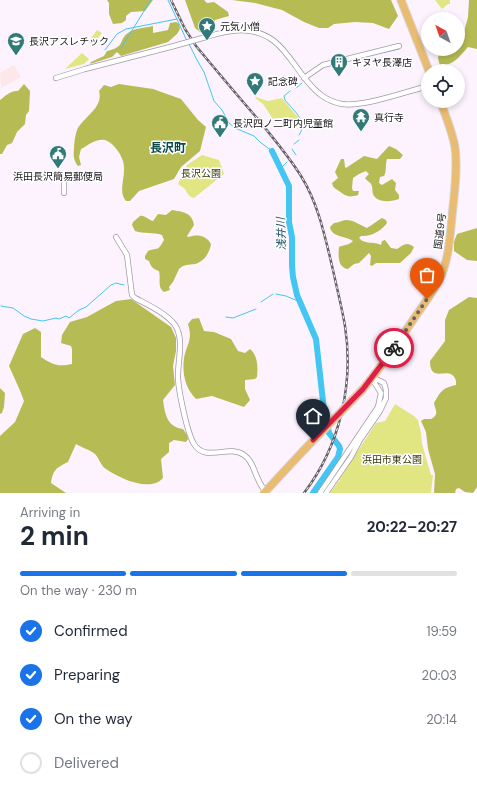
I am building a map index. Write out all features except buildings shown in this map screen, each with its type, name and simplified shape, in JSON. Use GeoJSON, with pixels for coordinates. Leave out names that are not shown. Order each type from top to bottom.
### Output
{"type":"FeatureCollection","features":[{"type":"Feature","properties":{"kind":"highway"},"geometry":{"type":"LineString","coordinates":[[401,0],[426,64]]}},
{"type":"Feature","properties":{"kind":"highway","name":"国道9号"},"geometry":{"type":"LineString","coordinates":[[264,492],[363,389],[388,357],[434,290],[442,275],[447,257],[456,160],[451,130],[443,108]]}},
{"type":"Feature","properties":{"kind":"street"},"geometry":{"type":"LineString","coordinates":[[56,78],[232,30],[242,30],[261,34],[274,41],[318,94],[329,100],[342,104],[358,104],[421,88]]}},
{"type":"Feature","properties":{"kind":"street"},"geometry":{"type":"LineString","coordinates":[[304,78],[323,65],[399,46]]}},
{"type":"Feature","properties":{"kind":"street"},"geometry":{"type":"LineString","coordinates":[[64,178],[64,193]]}},
{"type":"Feature","properties":{"kind":"street"},"geometry":{"type":"LineString","coordinates":[[116,237],[127,255],[132,295],[165,316],[177,328],[180,340],[178,378],[179,391],[193,442],[198,449],[205,452],[212,453],[234,451],[245,455],[251,461],[264,492]]}},
{"type":"Feature","properties":{"kind":"street"},"geometry":{"type":"LineString","coordinates":[[326,493],[351,457],[360,440],[380,411],[386,398],[386,390],[381,378],[381,370],[388,357]]}},
{"type":"Feature","properties":{"kind":"street"},"geometry":{"type":"LineString","coordinates":[[372,377],[384,383]]}},
{"type":"Feature","properties":{"kind":"street"},"geometry":{"type":"LineString","coordinates":[[320,493],[378,407],[381,393],[372,377]]}},
{"type":"Feature","properties":{"kind":"shaded area"},"geometry":{"type":"Polygon","coordinates":[[[107,0],[153,0],[145,11],[131,12],[126,16],[126,20],[122,23],[113,24],[109,14],[109,3],[107,0]]]}},
{"type":"Feature","properties":{"kind":"shaded area"},"geometry":{"type":"Polygon","coordinates":[[[185,0],[204,0],[207,3],[214,2],[228,12],[229,16],[215,20],[212,28],[200,32],[195,28],[185,0]]]}},
{"type":"Feature","properties":{"kind":"shaded area"},"geometry":{"type":"Polygon","coordinates":[[[232,0],[391,0],[398,16],[389,29],[373,23],[355,22],[334,24],[328,28],[319,28],[282,10],[255,3],[232,0]]]}},
{"type":"Feature","properties":{"kind":"shaded area"},"geometry":{"type":"Polygon","coordinates":[[[469,0],[477,0],[477,49],[468,47],[465,50],[465,28],[468,17],[469,0]]]}},
{"type":"Feature","properties":{"kind":"shaded area"},"geometry":{"type":"Polygon","coordinates":[[[176,22],[179,24],[180,29],[168,42],[121,56],[117,52],[112,57],[90,64],[91,62],[104,56],[107,51],[117,47],[130,31],[153,26],[153,33],[168,30],[170,23],[176,22]]]}},
{"type":"Feature","properties":{"kind":"shaded area"},"geometry":{"type":"Polygon","coordinates":[[[438,56],[460,56],[449,64],[440,64],[438,56]]]}},
{"type":"Feature","properties":{"kind":"shaded area"},"geometry":{"type":"Polygon","coordinates":[[[14,65],[21,77],[1,88],[0,73],[14,65]]]}},
{"type":"Feature","properties":{"kind":"shaded area"},"geometry":{"type":"Polygon","coordinates":[[[24,84],[30,91],[29,111],[26,115],[25,124],[17,132],[12,143],[7,145],[2,154],[0,154],[0,100],[11,92],[18,91],[24,84]]]}},
{"type":"Feature","properties":{"kind":"shaded area"},"geometry":{"type":"Polygon","coordinates":[[[119,84],[153,89],[181,99],[198,120],[206,127],[200,151],[181,167],[174,179],[139,191],[130,201],[126,201],[122,193],[124,163],[118,151],[112,144],[105,140],[99,140],[81,149],[79,157],[81,165],[78,166],[74,156],[74,142],[77,130],[99,102],[99,91],[104,85],[111,87],[119,84]]]}},
{"type":"Feature","properties":{"kind":"shaded area"},"geometry":{"type":"Polygon","coordinates":[[[389,146],[396,149],[403,155],[400,159],[387,159],[385,174],[384,176],[380,177],[379,183],[382,185],[392,179],[396,183],[395,190],[399,195],[399,199],[384,201],[377,199],[373,194],[371,183],[365,178],[369,174],[366,171],[353,178],[352,188],[353,191],[359,191],[358,195],[347,196],[334,187],[332,183],[338,178],[335,172],[341,159],[344,159],[346,168],[364,156],[377,159],[389,146]]]}},
{"type":"Feature","properties":{"kind":"shaded area"},"geometry":{"type":"Polygon","coordinates":[[[172,210],[186,213],[191,217],[194,225],[187,236],[188,237],[201,236],[207,239],[211,244],[204,259],[198,263],[181,267],[169,287],[170,290],[164,292],[160,285],[159,271],[152,268],[149,261],[145,259],[148,251],[160,246],[164,240],[162,235],[135,231],[132,225],[133,222],[140,216],[153,221],[158,214],[166,215],[172,210]]]}},
{"type":"Feature","properties":{"kind":"shaded area"},"geometry":{"type":"Polygon","coordinates":[[[382,218],[386,220],[387,223],[382,229],[376,233],[361,236],[359,238],[367,242],[381,245],[382,241],[385,240],[391,248],[397,249],[405,244],[409,244],[414,247],[411,253],[400,263],[376,263],[372,266],[370,265],[371,256],[369,253],[359,263],[354,264],[348,269],[342,266],[339,258],[339,247],[353,241],[336,235],[330,227],[334,223],[349,220],[367,228],[382,218]]]}},
{"type":"Feature","properties":{"kind":"shaded area"},"geometry":{"type":"Polygon","coordinates":[[[477,228],[477,261],[467,260],[454,251],[454,242],[457,234],[477,228]]]}},
{"type":"Feature","properties":{"kind":"shaded area"},"geometry":{"type":"Polygon","coordinates":[[[469,297],[477,298],[477,487],[473,493],[465,492],[459,488],[456,489],[455,493],[434,493],[435,474],[428,449],[426,432],[421,421],[434,417],[436,414],[434,403],[436,399],[445,389],[456,385],[456,381],[450,374],[437,374],[433,372],[430,361],[445,341],[445,320],[449,310],[469,297]]]}},
{"type":"Feature","properties":{"kind":"shaded area"},"geometry":{"type":"Polygon","coordinates":[[[131,299],[171,327],[176,338],[176,351],[173,366],[175,385],[163,400],[166,415],[170,423],[173,426],[183,429],[188,439],[186,442],[174,440],[169,443],[169,452],[161,459],[163,478],[150,484],[126,480],[106,469],[91,451],[76,444],[68,462],[54,472],[51,483],[66,493],[0,493],[0,436],[15,422],[24,401],[9,366],[23,334],[35,328],[41,332],[41,357],[56,365],[72,364],[71,346],[61,343],[62,335],[70,322],[87,317],[116,301],[131,299]]]}},
{"type":"Feature","properties":{"kind":"shaded area"},"geometry":{"type":"Polygon","coordinates":[[[199,318],[204,331],[214,332],[231,339],[238,351],[245,353],[250,349],[255,355],[257,377],[255,379],[245,380],[245,389],[250,400],[244,407],[212,396],[196,399],[189,390],[183,369],[184,358],[190,338],[188,324],[192,319],[199,318]]]}},
{"type":"Feature","properties":{"kind":"shaded area"},"geometry":{"type":"Polygon","coordinates":[[[0,388],[5,393],[4,407],[2,413],[0,414],[0,388]]]}},
{"type":"Feature","properties":{"kind":"green space"},"geometry":{"type":"Polygon","coordinates":[[[435,0],[450,0],[450,4],[442,9],[435,0]]]}},
{"type":"Feature","properties":{"kind":"green space"},"geometry":{"type":"Polygon","coordinates":[[[97,30],[102,33],[93,45],[88,42],[97,30]]]}},
{"type":"Feature","properties":{"kind":"green space"},"geometry":{"type":"Polygon","coordinates":[[[82,53],[89,59],[84,64],[65,69],[82,53]]]}},
{"type":"Feature","properties":{"kind":"green space"},"geometry":{"type":"Polygon","coordinates":[[[255,98],[268,101],[282,98],[301,121],[299,123],[288,117],[273,119],[263,104],[255,98]]]}},
{"type":"Feature","properties":{"kind":"green space","name":"長沢公園"},"geometry":{"type":"Polygon","coordinates":[[[202,155],[219,160],[224,174],[194,198],[189,196],[185,189],[178,184],[187,165],[202,155]]]}},
{"type":"Feature","properties":{"kind":"green space","name":"浜田市東公園"},"geometry":{"type":"Polygon","coordinates":[[[395,404],[418,420],[422,444],[431,475],[433,475],[431,493],[330,493],[340,481],[339,480],[376,423],[385,421],[395,404]]]}},
{"type":"Feature","properties":{"kind":"waterway"},"geometry":{"type":"LineString","coordinates":[[121,48],[151,0]]}},
{"type":"Feature","properties":{"kind":"waterway","name":"浅井川"},"geometry":{"type":"LineString","coordinates":[[168,0],[187,41]]}},
{"type":"Feature","properties":{"kind":"waterway"},"geometry":{"type":"LineString","coordinates":[[105,50],[117,34],[126,29],[177,19]]}},
{"type":"Feature","properties":{"kind":"waterway","name":"浅井川"},"geometry":{"type":"LineString","coordinates":[[189,44],[204,72],[214,101],[222,110],[229,123],[235,128],[254,136],[272,151]]}},
{"type":"Feature","properties":{"kind":"waterway"},"geometry":{"type":"LineString","coordinates":[[363,57],[399,49]]}},
{"type":"Feature","properties":{"kind":"waterway"},"geometry":{"type":"LineString","coordinates":[[296,88],[302,83]]}},
{"type":"Feature","properties":{"kind":"waterway"},"geometry":{"type":"LineString","coordinates":[[290,91],[284,96],[285,100],[296,112],[301,121],[302,130],[299,135]]}},
{"type":"Feature","properties":{"kind":"waterway"},"geometry":{"type":"LineString","coordinates":[[294,144],[299,140]]}},
{"type":"Feature","properties":{"kind":"waterway"},"geometry":{"type":"LineString","coordinates":[[292,149],[296,155]]}},
{"type":"Feature","properties":{"kind":"waterway","name":"浅井川"},"geometry":{"type":"LineString","coordinates":[[272,151],[289,186],[289,222],[292,237],[293,277],[297,295],[316,339],[324,410],[329,433],[340,449],[338,457],[313,493]]}},
{"type":"Feature","properties":{"kind":"waterway"},"geometry":{"type":"LineString","coordinates":[[282,167],[287,162]]}},
{"type":"Feature","properties":{"kind":"waterway"},"geometry":{"type":"LineString","coordinates":[[1,306],[13,308],[31,319],[43,321],[56,318],[59,319],[66,316],[69,318],[79,310],[86,307],[111,285],[116,283],[124,285]]}},
{"type":"Feature","properties":{"kind":"waterway"},"geometry":{"type":"LineString","coordinates":[[261,302],[273,294]]}},
{"type":"Feature","properties":{"kind":"waterway"},"geometry":{"type":"LineString","coordinates":[[276,294],[286,296],[300,302]]}},
{"type":"Feature","properties":{"kind":"waterway"},"geometry":{"type":"LineString","coordinates":[[226,317],[233,318],[256,309]]}},
{"type":"Feature","properties":{"kind":"railway"},"geometry":{"type":"LineString","coordinates":[[171,0],[185,29],[196,46],[280,146],[296,168],[312,198],[324,233],[345,326],[347,370],[341,414],[335,435],[327,455],[304,493]]}},
{"type":"Feature","properties":{"kind":"way so far"},"geometry":{"type":"LineString","coordinates":[[394,348],[427,299]]}},
{"type":"Feature","properties":{"kind":"place","name":"元気小僧"},"geometry":{"type":"Point","coordinates":[207,41]}},
{"type":"Feature","properties":{"kind":"place","name":"長沢アスレチック"},"geometry":{"type":"Point","coordinates":[16,56]}},
{"type":"Feature","properties":{"kind":"place","name":"キヌヤ長澤店"},"geometry":{"type":"Point","coordinates":[339,77]}},
{"type":"Feature","properties":{"kind":"place","name":"記念碑"},"geometry":{"type":"Point","coordinates":[255,96]}},
{"type":"Feature","properties":{"kind":"place","name":"真行寺"},"geometry":{"type":"Point","coordinates":[361,132]}},
{"type":"Feature","properties":{"kind":"place","name":"長沢四ノ二町内児童館"},"geometry":{"type":"Point","coordinates":[220,138]}},
{"type":"Feature","properties":{"kind":"place","name":"浜田長沢簡易郵便局"},"geometry":{"type":"Point","coordinates":[58,169]}},
{"type":"Feature","properties":{"kind":"district","name":"長沢町"},"geometry":{"type":"Point","coordinates":[168,148]}},
{"type":"Feature","properties":{"kind":"route"},"geometry":{"type":"LineString","coordinates":[[313,440],[363,389],[394,348]]}}]}
